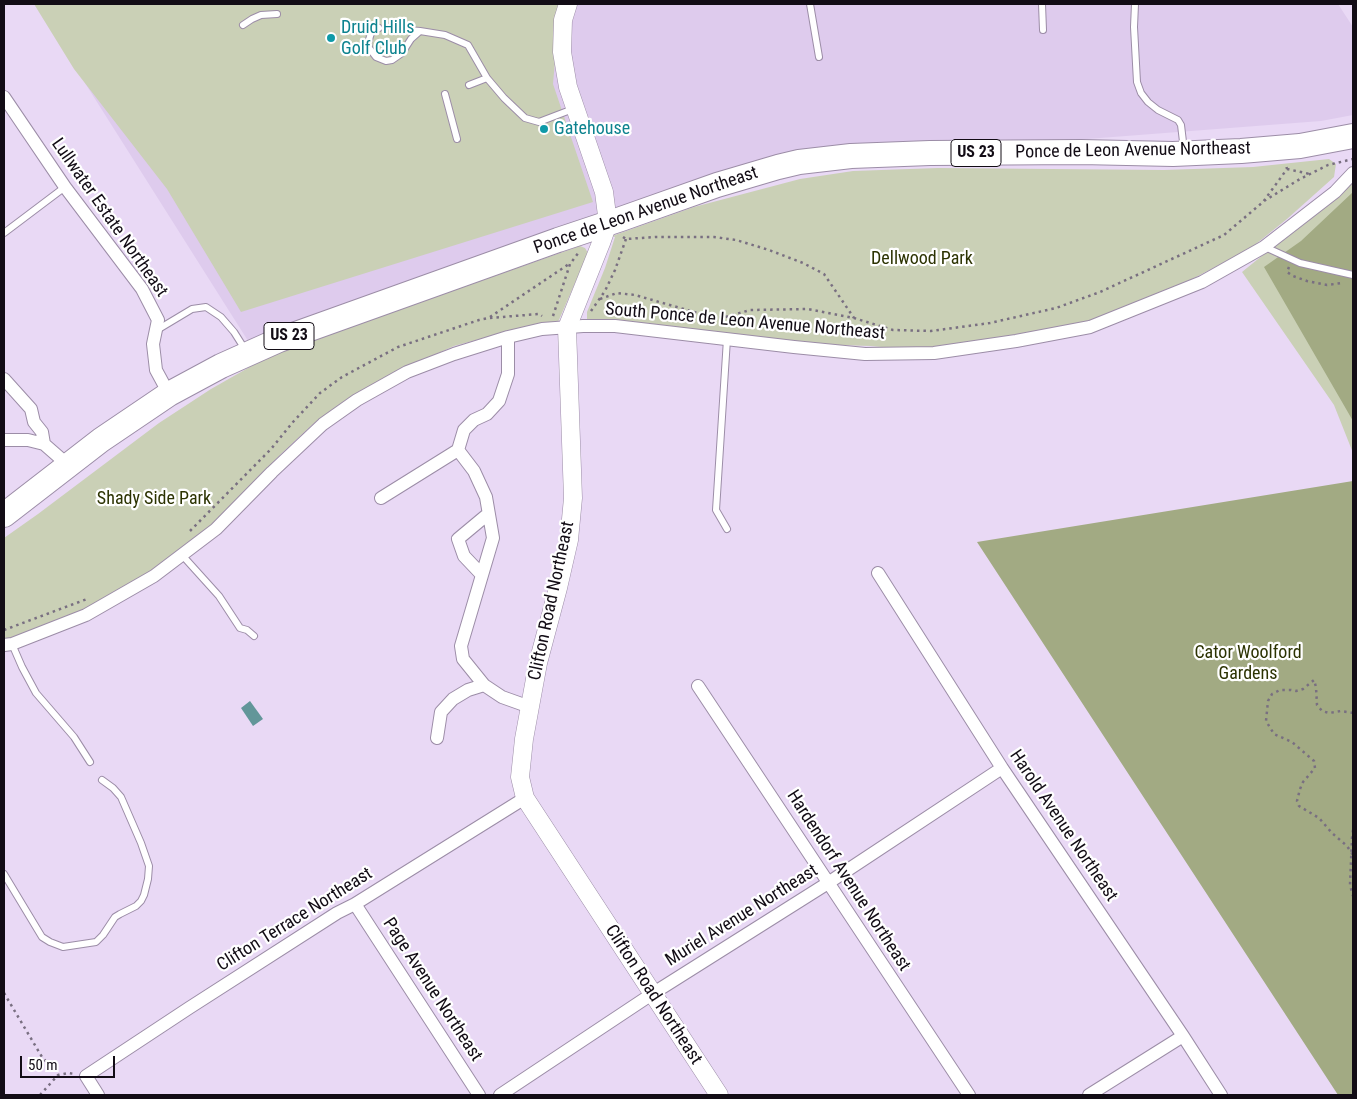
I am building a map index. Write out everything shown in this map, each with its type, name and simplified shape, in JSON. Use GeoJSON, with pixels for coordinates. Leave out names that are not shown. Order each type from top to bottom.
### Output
{"type":"FeatureCollection","features":[{"type":"Feature","properties":{"kind":"highway","name":"Ponce de Leon Avenue Northeast"},"geometry":{"type":"LineString","coordinates":[[4,515],[101,440],[169,394],[222,366],[279,340],[615,229],[717,186],[778,167],[799,162],[851,156],[930,153],[1185,153],[1241,151],[1300,146],[1353,136]]}},
{"type":"Feature","properties":{"kind":"street","name":"Clifton Road Northeast"},"geometry":{"type":"LineString","coordinates":[[568,4],[563,20],[562,52],[568,87],[615,229],[601,243],[560,324],[573,498],[569,540],[538,663],[524,739],[520,777],[525,798],[719,1095]]}},
{"type":"Feature","properties":{"kind":"street","name":"Lullwater Estate Northeast"},"geometry":{"type":"LineString","coordinates":[[4,98],[65,187],[142,290],[158,320],[153,344],[156,370],[169,394]]}},
{"type":"Feature","properties":{"kind":"street","name":"South Ponce de Leon Avenue Northeast"},"geometry":{"type":"LineString","coordinates":[[8,645],[86,615],[154,576],[216,529],[272,472],[324,424],[358,400],[407,372],[454,354],[508,337],[560,324],[615,326],[865,354],[934,353],[1016,341],[1090,327],[1202,282],[1264,246],[1335,192],[1353,174]]}},
{"type":"Feature","properties":{"kind":"street"},"geometry":{"type":"LineString","coordinates":[[381,498],[458,450],[464,430],[474,420],[487,414],[499,401],[508,374],[508,337]]}},
{"type":"Feature","properties":{"kind":"street"},"geometry":{"type":"LineString","coordinates":[[4,379],[31,409],[34,422],[42,432],[44,444]]}},
{"type":"Feature","properties":{"kind":"street"},"geometry":{"type":"LineString","coordinates":[[28,440],[29,432],[34,422]]}},
{"type":"Feature","properties":{"kind":"street"},"geometry":{"type":"LineString","coordinates":[[4,440],[28,440],[44,444],[68,465]]}},
{"type":"Feature","properties":{"kind":"street"},"geometry":{"type":"LineString","coordinates":[[458,450],[474,471],[486,497],[492,538],[462,646],[463,659],[484,685],[502,696],[530,707]]}},
{"type":"Feature","properties":{"kind":"street"},"geometry":{"type":"LineString","coordinates":[[482,575],[464,556],[458,539],[488,514]]}},
{"type":"Feature","properties":{"kind":"street","name":"Harold Avenue Northeast"},"geometry":{"type":"LineString","coordinates":[[878,573],[1002,768],[1221,1095]]}},
{"type":"Feature","properties":{"kind":"street"},"geometry":{"type":"LineString","coordinates":[[437,738],[441,712],[453,699],[468,690],[484,685]]}},
{"type":"Feature","properties":{"kind":"street","name":"Hardendorf Avenue Northeast"},"geometry":{"type":"LineString","coordinates":[[698,686],[969,1095]]}},
{"type":"Feature","properties":{"kind":"street","name":"Muriel Avenue Northeast"},"geometry":{"type":"LineString","coordinates":[[500,1095],[652,994],[828,883],[1002,768]]}},
{"type":"Feature","properties":{"kind":"street","name":"Clifton Terrace Northeast"},"geometry":{"type":"LineString","coordinates":[[86,1076],[336,914],[525,798]]}},
{"type":"Feature","properties":{"kind":"street","name":"Page Avenue Northeast"},"geometry":{"type":"LineString","coordinates":[[355,904],[480,1095]]}},
{"type":"Feature","properties":{"kind":"street"},"geometry":{"type":"LineString","coordinates":[[1089,1095],[1182,1036]]}},
{"type":"Feature","properties":{"kind":"street"},"geometry":{"type":"LineString","coordinates":[[86,1076],[98,1095]]}},
{"type":"Feature","properties":{"kind":"lane"},"geometry":{"type":"LineString","coordinates":[[810,4],[819,57]]}},
{"type":"Feature","properties":{"kind":"lane"},"geometry":{"type":"LineString","coordinates":[[1042,4],[1042,30]]}},
{"type":"Feature","properties":{"kind":"lane"},"geometry":{"type":"LineString","coordinates":[[1135,4],[1134,27],[1137,82],[1141,93],[1148,102],[1158,110],[1178,120],[1181,125],[1185,153]]}},
{"type":"Feature","properties":{"kind":"lane"},"geometry":{"type":"LineString","coordinates":[[243,25],[252,18],[261,15],[277,14]]}},
{"type":"Feature","properties":{"kind":"lane"},"geometry":{"type":"LineString","coordinates":[[392,25],[409,30],[445,34],[468,46],[487,78],[525,118],[539,122],[574,109]]}},
{"type":"Feature","properties":{"kind":"lane"},"geometry":{"type":"LineString","coordinates":[[379,28],[370,33],[369,48],[376,56],[386,61],[392,60],[402,53],[411,39],[420,31]]}},
{"type":"Feature","properties":{"kind":"lane"},"geometry":{"type":"LineString","coordinates":[[469,85],[487,78]]}},
{"type":"Feature","properties":{"kind":"lane"},"geometry":{"type":"LineString","coordinates":[[445,94],[457,139]]}},
{"type":"Feature","properties":{"kind":"lane"},"geometry":{"type":"LineString","coordinates":[[4,234],[65,187]]}},
{"type":"Feature","properties":{"kind":"lane"},"geometry":{"type":"LineString","coordinates":[[1264,246],[1300,263],[1353,275]]}},
{"type":"Feature","properties":{"kind":"lane"},"geometry":{"type":"LineString","coordinates":[[155,332],[192,309],[206,307],[221,318],[234,332],[248,354]]}},
{"type":"Feature","properties":{"kind":"lane"},"geometry":{"type":"LineString","coordinates":[[726,338],[716,510],[727,530]]}},
{"type":"Feature","properties":{"kind":"lane"},"geometry":{"type":"LineString","coordinates":[[182,555],[219,596],[240,628],[247,630],[254,636]]}},
{"type":"Feature","properties":{"kind":"lane"},"geometry":{"type":"LineString","coordinates":[[8,645],[22,666],[36,693],[74,738],[90,762]]}},
{"type":"Feature","properties":{"kind":"lane"},"geometry":{"type":"LineString","coordinates":[[4,874],[42,937],[63,947],[96,942],[115,917],[136,906],[144,895],[149,866],[121,797],[102,780]]}},
{"type":"Feature","properties":{"kind":"path"},"geometry":{"type":"LineString","coordinates":[[600,299],[617,293],[635,294],[708,316],[722,318],[750,310],[808,309],[854,318],[893,330],[931,331],[990,323],[1056,308],[1100,292],[1224,235],[1263,202],[1300,179],[1328,166],[1353,159]]}},
{"type":"Feature","properties":{"kind":"path"},"geometry":{"type":"LineString","coordinates":[[1263,202],[1287,169],[1286,164]]}},
{"type":"Feature","properties":{"kind":"path"},"geometry":{"type":"LineString","coordinates":[[1287,169],[1311,174]]}},
{"type":"Feature","properties":{"kind":"path"},"geometry":{"type":"LineString","coordinates":[[615,229],[626,239],[714,237],[736,240],[769,250],[803,263],[824,274],[854,318]]}},
{"type":"Feature","properties":{"kind":"path"},"geometry":{"type":"LineString","coordinates":[[589,313],[600,299],[615,270],[626,239]]}},
{"type":"Feature","properties":{"kind":"path"},"geometry":{"type":"LineString","coordinates":[[489,318],[570,264],[581,250]]}},
{"type":"Feature","properties":{"kind":"path"},"geometry":{"type":"LineString","coordinates":[[560,324],[554,310],[570,264]]}},
{"type":"Feature","properties":{"kind":"path"},"geometry":{"type":"LineString","coordinates":[[1287,272],[1307,281],[1327,285],[1348,282]]}},
{"type":"Feature","properties":{"kind":"path"},"geometry":{"type":"LineString","coordinates":[[1352,853],[1320,818],[1299,806],[1297,801],[1300,789],[1303,782],[1315,768],[1314,761],[1292,742],[1274,734],[1266,721],[1268,701],[1272,694],[1280,690],[1296,691],[1303,689],[1314,680],[1317,705],[1322,711],[1329,713],[1341,711],[1353,714]]}},
{"type":"Feature","properties":{"kind":"path"},"geometry":{"type":"LineString","coordinates":[[1353,830],[1350,885],[1353,896]]}},
{"type":"Feature","properties":{"kind":"path"},"geometry":{"type":"LineString","coordinates":[[4,993],[42,1057],[58,1075]]}},
{"type":"Feature","properties":{"kind":"path"},"geometry":{"type":"LineString","coordinates":[[40,1095],[58,1075],[68,1073],[86,1076]]}},
{"type":"Feature","properties":{"kind":"shaded area"},"geometry":{"type":"Polygon","coordinates":[[[35,4],[1338,4],[1353,27],[1353,115],[1321,121],[879,155],[789,165],[250,344],[35,4]]]}},
{"type":"Feature","properties":{"kind":"shaded area"},"geometry":{"type":"Polygon","coordinates":[[[250,701],[263,719],[253,726],[241,708],[250,701]]]}},
{"type":"Feature","properties":{"kind":"green space","name":"Druid Hills Golf Club"},"geometry":{"type":"Polygon","coordinates":[[[34,4],[560,4],[553,84],[593,202],[241,312],[167,189],[74,69],[34,4]]]}},
{"type":"Feature","properties":{"kind":"green space","name":"Dellwood Park"},"geometry":{"type":"Polygon","coordinates":[[[1329,159],[1336,164],[1334,177],[1251,248],[1181,285],[1114,316],[1061,329],[916,350],[807,344],[587,321],[587,312],[615,237],[612,236],[694,207],[800,179],[853,171],[938,168],[1164,170],[1253,167],[1329,159]]]}},
{"type":"Feature","properties":{"kind":"green space"},"geometry":{"type":"Polygon","coordinates":[[[1353,182],[1353,453],[1334,405],[1242,272],[1353,182]]]}},
{"type":"Feature","properties":{"kind":"green space"},"geometry":{"type":"Polygon","coordinates":[[[1353,192],[1353,421],[1264,267],[1301,241],[1353,192]]]}},
{"type":"Feature","properties":{"kind":"green space","name":"Shady Side Park"},"geometry":{"type":"Polygon","coordinates":[[[580,246],[585,248],[588,253],[556,324],[524,327],[454,346],[401,370],[361,392],[312,425],[213,524],[186,548],[79,613],[4,642],[4,538],[159,423],[211,389],[255,364],[300,344],[580,246]]]}},
{"type":"Feature","properties":{"kind":"green space","name":"Cator Woolford Gardens"},"geometry":{"type":"Polygon","coordinates":[[[1353,481],[1353,1095],[1338,1095],[977,542],[1353,481]]]}},
{"type":"Feature","properties":{"kind":"place","name":"Druid Hills Golf Club"},"geometry":{"type":"Point","coordinates":[331,38]}},
{"type":"Feature","properties":{"kind":"place","name":"Gatehouse"},"geometry":{"type":"Point","coordinates":[544,129]}}]}
